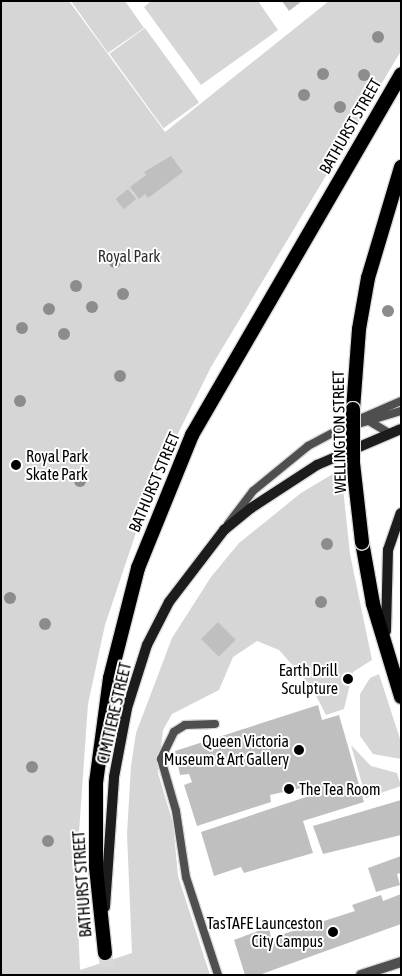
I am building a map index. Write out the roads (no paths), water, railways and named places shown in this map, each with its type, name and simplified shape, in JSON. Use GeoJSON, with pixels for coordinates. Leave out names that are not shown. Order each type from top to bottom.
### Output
{"type":"FeatureCollection","features":[{"type":"Feature","properties":{"kind":"highway","name":"BATHURST STREET"},"geometry":{"type":"LineString","coordinates":[[105,953],[96,867],[96,783],[110,678],[138,568],[192,435],[401,74]]}},
{"type":"Feature","properties":{"kind":"highway","name":"WELLINGTON STREET"},"geometry":{"type":"LineString","coordinates":[[401,167],[376,243],[359,329],[353,463],[362,542],[373,604],[401,697]]}},
{"type":"Feature","properties":{"kind":"main road","name":"CIMITIERE STREET"},"geometry":{"type":"LineString","coordinates":[[105,953],[110,813],[127,708],[157,624],[185,578],[224,530],[272,492],[317,465],[401,429]]}},
{"type":"Feature","properties":{"kind":"main road"},"geometry":{"type":"LineString","coordinates":[[388,650],[386,564],[391,534],[401,513]]}},
{"type":"Feature","properties":{"kind":"street"},"geometry":{"type":"LineString","coordinates":[[361,975],[401,962]]}},
{"type":"Feature","properties":{"kind":"lane"},"geometry":{"type":"LineString","coordinates":[[224,530],[265,479],[308,446],[401,401]]}},
{"type":"Feature","properties":{"kind":"lane"},"geometry":{"type":"LineString","coordinates":[[338,430],[401,411]]}},
{"type":"Feature","properties":{"kind":"lane"},"geometry":{"type":"LineString","coordinates":[[369,421],[389,433]]}},
{"type":"Feature","properties":{"kind":"lane"},"geometry":{"type":"LineString","coordinates":[[215,724],[193,724],[174,732],[161,759],[176,811],[186,877],[218,975]]}},
{"type":"Feature","properties":{"kind":"tunnel"},"geometry":{"type":"LineString","coordinates":[[105,953],[108,975]]}},
{"type":"Feature","properties":{"kind":"place","name":"Royal Park Skate Park"},"geometry":{"type":"Point","coordinates":[16,465]}},
{"type":"Feature","properties":{"kind":"place","name":"Earth Drill Sculpture"},"geometry":{"type":"Point","coordinates":[348,679]}},
{"type":"Feature","properties":{"kind":"place","name":"Queen Victoria Museum & Art Gallery"},"geometry":{"type":"Point","coordinates":[299,750]}},
{"type":"Feature","properties":{"kind":"place","name":"The Tea Room"},"geometry":{"type":"Point","coordinates":[289,789]}},
{"type":"Feature","properties":{"kind":"place","name":"TasTAFE Launceston City Campus"},"geometry":{"type":"Point","coordinates":[333,932]}},
{"type":"Feature","properties":{"kind":"park label","name":"Royal Park"},"geometry":{"type":"Point","coordinates":[129,256]}}]}
